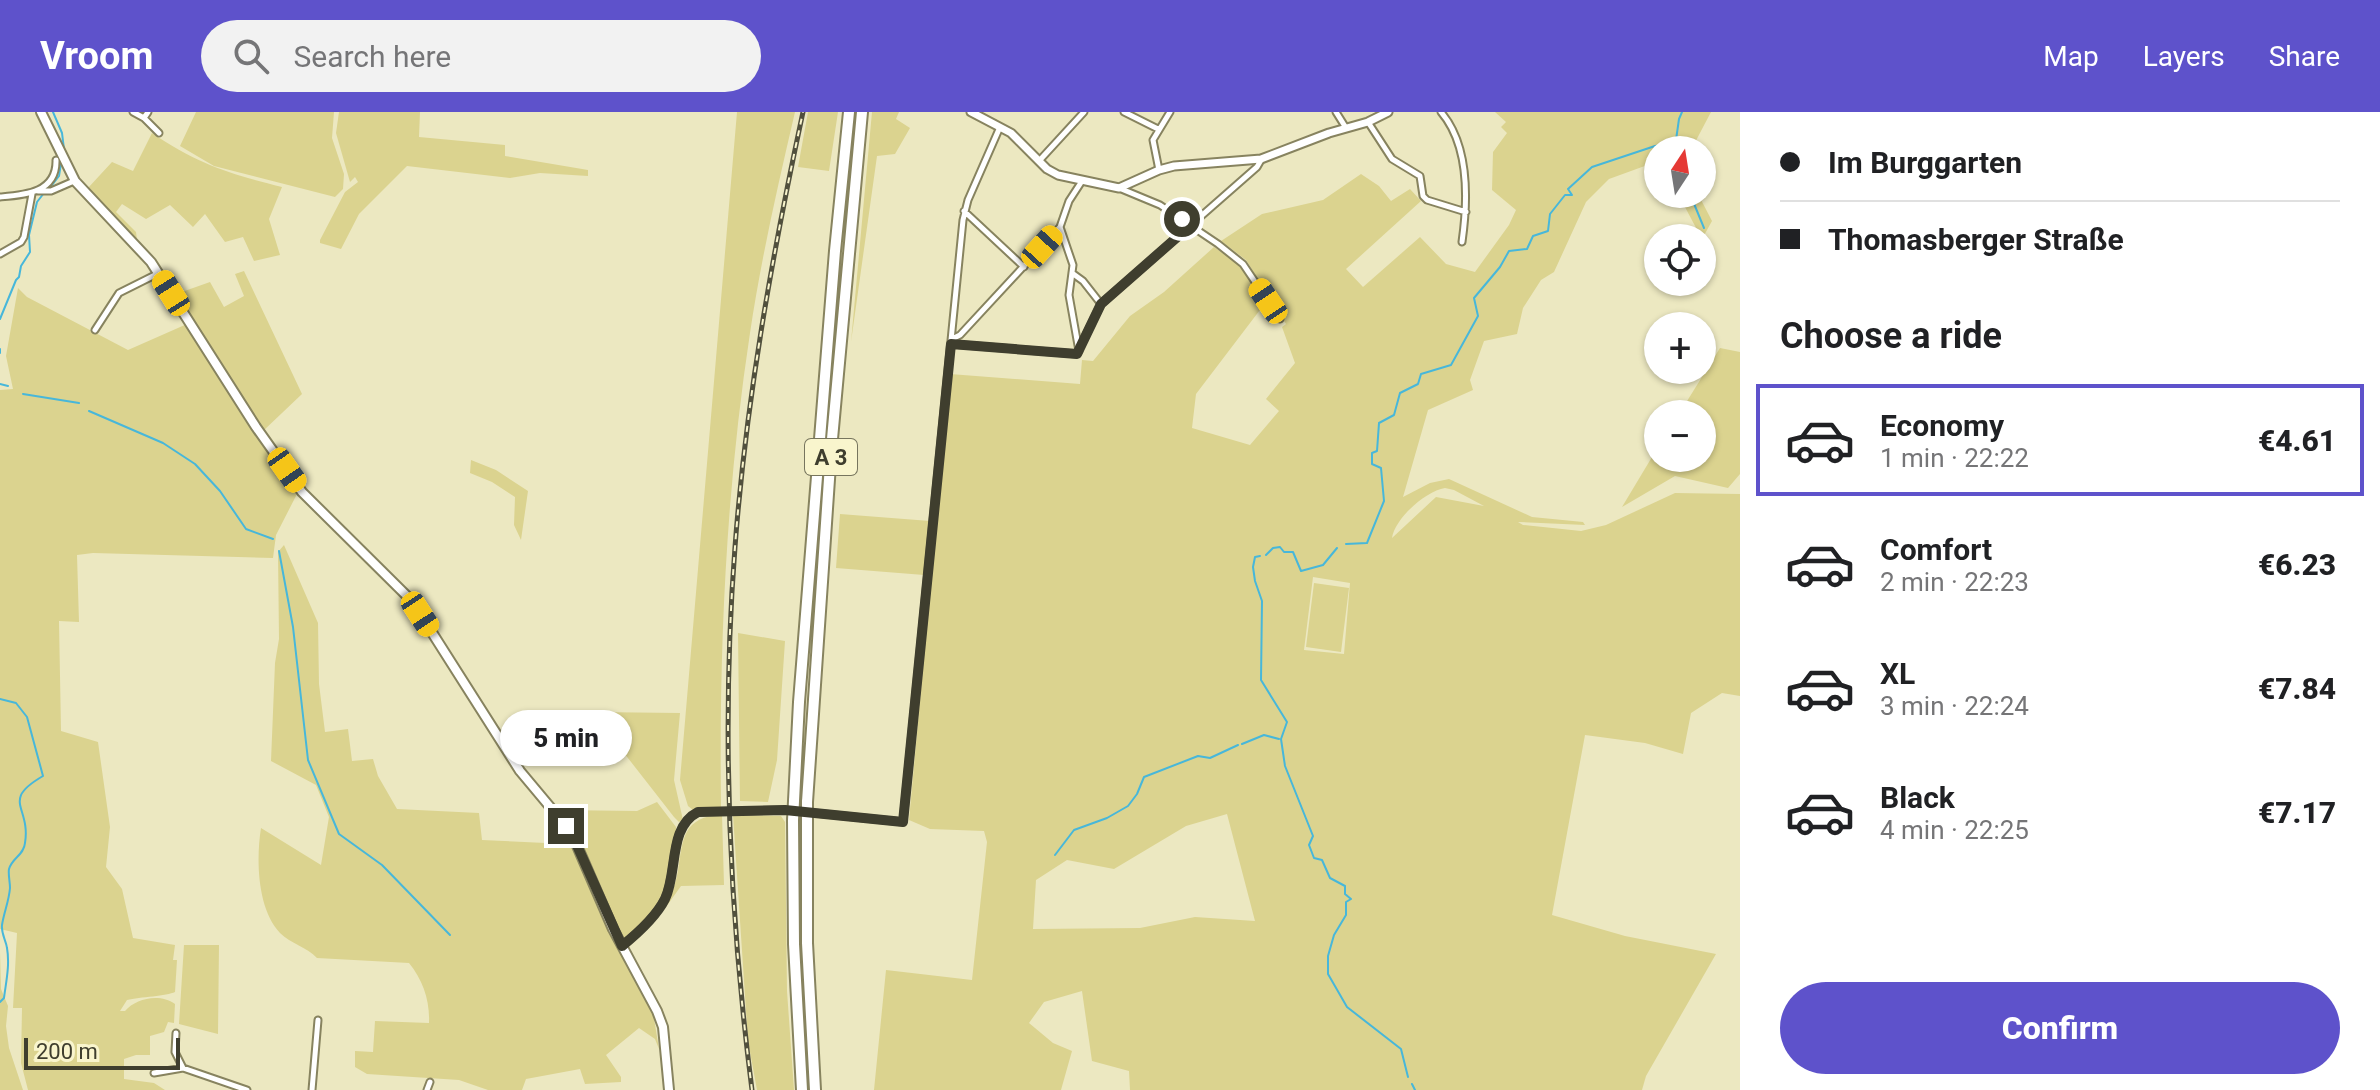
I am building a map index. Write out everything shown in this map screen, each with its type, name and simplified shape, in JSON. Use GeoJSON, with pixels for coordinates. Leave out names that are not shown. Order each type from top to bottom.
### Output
{"type":"FeatureCollection","features":[{"type":"Feature","properties":{"kind":"highway","name":"A 3"},"geometry":{"type":"LineString","coordinates":[[802,1090],[794,944],[793,820],[799,702],[849,112]]}},
{"type":"Feature","properties":{"kind":"highway","name":"A 3"},"geometry":{"type":"LineString","coordinates":[[815,1090],[807,943],[807,802],[831,450],[862,112]]}},
{"type":"Feature","properties":{"kind":"main road"},"geometry":{"type":"LineString","coordinates":[[42,112],[58,156],[75,181],[159,273],[256,427],[302,492],[412,601],[520,771],[575,841],[622,946],[663,1027],[669,1090]]}},
{"type":"Feature","properties":{"kind":"street"},"geometry":{"type":"LineString","coordinates":[[133,112],[146,115],[159,133]]}},
{"type":"Feature","properties":{"kind":"street"},"geometry":{"type":"LineString","coordinates":[[971,112],[1023,142],[1039,161],[1058,175],[1119,188],[1160,205],[1191,225],[1243,264],[1280,319]]}},
{"type":"Feature","properties":{"kind":"street"},"geometry":{"type":"LineString","coordinates":[[1039,161],[1084,112]]}},
{"type":"Feature","properties":{"kind":"street"},"geometry":{"type":"LineString","coordinates":[[1124,112],[1158,129]]}},
{"type":"Feature","properties":{"kind":"street"},"geometry":{"type":"LineString","coordinates":[[1159,170],[1153,140],[1170,112]]}},
{"type":"Feature","properties":{"kind":"street"},"geometry":{"type":"LineString","coordinates":[[1336,112],[1346,128]]}},
{"type":"Feature","properties":{"kind":"street"},"geometry":{"type":"LineString","coordinates":[[1119,188],[1159,170],[1261,159],[1368,122],[1388,112]]}},
{"type":"Feature","properties":{"kind":"street"},"geometry":{"type":"LineString","coordinates":[[1441,112],[1456,134],[1461,154],[1466,212],[1462,242]]}},
{"type":"Feature","properties":{"kind":"street"},"geometry":{"type":"LineString","coordinates":[[1368,122],[1392,159],[1420,176],[1423,196],[1427,200],[1466,212]]}},
{"type":"Feature","properties":{"kind":"street"},"geometry":{"type":"LineString","coordinates":[[622,946],[658,911],[670,883],[681,829],[689,817],[698,812],[785,810],[903,822],[964,211],[1000,127]]}},
{"type":"Feature","properties":{"kind":"street"},"geometry":{"type":"LineString","coordinates":[[0,254],[21,242],[37,193],[53,175],[58,156]]}},
{"type":"Feature","properties":{"kind":"street"},"geometry":{"type":"LineString","coordinates":[[951,342],[1077,354],[1101,304],[1257,167],[1261,159]]}},
{"type":"Feature","properties":{"kind":"street"},"geometry":{"type":"LineString","coordinates":[[0,197],[51,191],[75,181]]}},
{"type":"Feature","properties":{"kind":"street"},"geometry":{"type":"LineString","coordinates":[[951,342],[1060,227],[1069,201],[1082,181]]}},
{"type":"Feature","properties":{"kind":"street"},"geometry":{"type":"LineString","coordinates":[[964,211],[1024,267]]}},
{"type":"Feature","properties":{"kind":"street"},"geometry":{"type":"LineString","coordinates":[[1060,227],[1073,265],[1069,295],[1079,350]]}},
{"type":"Feature","properties":{"kind":"street"},"geometry":{"type":"LineString","coordinates":[[1072,272],[1101,304]]}},
{"type":"Feature","properties":{"kind":"street"},"geometry":{"type":"LineString","coordinates":[[95,330],[119,293],[159,273]]}},
{"type":"Feature","properties":{"kind":"street"},"geometry":{"type":"LineString","coordinates":[[312,1090],[318,1020]]}},
{"type":"Feature","properties":{"kind":"street"},"geometry":{"type":"LineString","coordinates":[[176,1033],[175,1052],[183,1068]]}},
{"type":"Feature","properties":{"kind":"street"},"geometry":{"type":"LineString","coordinates":[[154,1073],[183,1068],[247,1090]]}},
{"type":"Feature","properties":{"kind":"street"},"geometry":{"type":"LineString","coordinates":[[427,1090],[430,1082]]}},
{"type":"Feature","properties":{"kind":"shaded area"},"geometry":{"type":"Polygon","coordinates":[[[196,112],[334,112],[332,138],[344,174],[343,189],[335,197],[214,166],[180,146],[196,112]]]}},
{"type":"Feature","properties":{"kind":"shaded area"},"geometry":{"type":"Polygon","coordinates":[[[339,112],[420,112],[419,137],[505,145],[505,156],[588,170],[588,176],[540,173],[510,178],[407,166],[359,214],[341,249],[320,243],[345,192],[358,182],[355,177],[350,182],[336,133],[339,112]]]}},
{"type":"Feature","properties":{"kind":"shaded area"},"geometry":{"type":"Polygon","coordinates":[[[737,112],[795,112],[759,278],[735,451],[723,629],[721,807],[693,810],[688,806],[680,780],[737,112]]]}},
{"type":"Feature","properties":{"kind":"shaded area"},"geometry":{"type":"Polygon","coordinates":[[[808,112],[838,112],[829,171],[798,167],[808,112]]]}},
{"type":"Feature","properties":{"kind":"shaded area"},"geometry":{"type":"Polygon","coordinates":[[[872,112],[899,112],[896,119],[910,128],[895,154],[877,156],[851,342],[872,112]]]}},
{"type":"Feature","properties":{"kind":"shaded area"},"geometry":{"type":"Polygon","coordinates":[[[1495,112],[1711,112],[1698,136],[1644,136],[1644,166],[1609,179],[1586,202],[1554,272],[1541,280],[1523,308],[1517,334],[1484,341],[1470,380],[1473,390],[1428,410],[1403,497],[1430,483],[1449,479],[1532,517],[1583,522],[1585,525],[1518,522],[1523,525],[1581,531],[1606,525],[1675,493],[1740,494],[1740,696],[1722,693],[1691,713],[1683,754],[1645,743],[1585,735],[1552,915],[1625,936],[1716,954],[1646,1076],[1642,1090],[1130,1090],[1129,1071],[1092,1061],[1082,991],[1044,1002],[1029,1023],[1053,1043],[1072,1051],[1061,1090],[874,1090],[886,970],[972,980],[987,842],[984,831],[930,829],[909,820],[950,374],[1080,384],[1082,360],[1093,361],[1130,316],[1164,292],[1214,247],[1241,266],[1266,302],[1196,394],[1192,428],[1250,445],[1279,411],[1266,399],[1295,363],[1282,327],[1286,324],[1246,260],[1221,241],[1262,214],[1323,200],[1361,174],[1379,186],[1391,201],[1410,189],[1421,201],[1346,269],[1363,287],[1420,237],[1446,264],[1475,272],[1509,225],[1516,210],[1492,190],[1493,152],[1507,133],[1501,127],[1506,122],[1495,112]],[[1437,490],[1412,507],[1399,522],[1392,538],[1436,497],[1484,506],[1454,490],[1437,490]],[[1313,577],[1304,650],[1344,654],[1350,583],[1313,577]],[[1227,814],[1186,826],[1114,869],[1067,860],[1036,880],[1033,929],[1140,928],[1195,917],[1255,921],[1227,814]]]}},
{"type":"Feature","properties":{"kind":"shaded area"},"geometry":{"type":"Polygon","coordinates":[[[152,133],[214,167],[282,187],[269,219],[280,255],[254,261],[243,237],[225,242],[205,214],[193,227],[170,205],[146,219],[122,204],[116,212],[136,232],[137,240],[96,200],[88,188],[112,162],[133,171],[152,133]]]}},
{"type":"Feature","properties":{"kind":"shaded area"},"geometry":{"type":"Polygon","coordinates":[[[1685,208],[1705,208],[1712,221],[1710,224],[1694,224],[1685,208]]]}},
{"type":"Feature","properties":{"kind":"shaded area"},"geometry":{"type":"Polygon","coordinates":[[[244,271],[302,394],[262,432],[177,298],[179,293],[210,282],[224,307],[244,296],[235,274],[244,271]]]}},
{"type":"Feature","properties":{"kind":"shaded area"},"geometry":{"type":"Polygon","coordinates":[[[18,288],[27,297],[128,350],[187,324],[298,492],[276,535],[273,558],[77,555],[79,622],[59,621],[61,731],[98,742],[110,827],[106,867],[122,889],[133,938],[175,945],[175,992],[127,1000],[120,1011],[148,998],[175,1004],[174,1023],[168,1022],[164,1032],[150,1036],[150,1055],[124,1059],[124,1079],[154,1083],[165,1090],[28,1090],[21,1063],[22,1008],[13,1008],[17,933],[0,929],[0,390],[13,389],[6,356],[18,288]]]}},
{"type":"Feature","properties":{"kind":"shaded area"},"geometry":{"type":"Polygon","coordinates":[[[1720,348],[1740,352],[1740,474],[1728,488],[1675,476],[1622,507],[1644,470],[1716,472],[1716,400],[1688,400],[1698,384],[1716,384],[1716,354],[1720,348]]]}},
{"type":"Feature","properties":{"kind":"shaded area"},"geometry":{"type":"Polygon","coordinates":[[[471,460],[496,470],[528,491],[521,540],[514,525],[515,497],[492,482],[470,473],[471,460]]]}},
{"type":"Feature","properties":{"kind":"shaded area"},"geometry":{"type":"Polygon","coordinates":[[[840,514],[930,521],[924,575],[836,568],[840,514]]]}},
{"type":"Feature","properties":{"kind":"shaded area"},"geometry":{"type":"Polygon","coordinates":[[[284,545],[318,623],[319,684],[325,732],[348,729],[352,761],[373,759],[378,776],[397,809],[479,813],[482,840],[567,844],[544,810],[547,807],[567,833],[653,1012],[659,1049],[655,1039],[639,1028],[606,1055],[621,1077],[621,1082],[585,1084],[580,1069],[526,1079],[522,1090],[488,1090],[459,1080],[367,1074],[355,1067],[355,1051],[373,1052],[375,1021],[429,1023],[427,999],[409,963],[317,958],[280,933],[267,911],[260,883],[261,828],[321,865],[329,817],[316,785],[271,761],[275,663],[279,639],[278,552],[284,545]]]}},
{"type":"Feature","properties":{"kind":"shaded area"},"geometry":{"type":"Polygon","coordinates":[[[1314,583],[1349,588],[1341,652],[1306,647],[1314,583]]]}},
{"type":"Feature","properties":{"kind":"shaded area"},"geometry":{"type":"Polygon","coordinates":[[[738,633],[785,641],[777,760],[768,802],[740,801],[738,633]]]}},
{"type":"Feature","properties":{"kind":"shaded area"},"geometry":{"type":"Polygon","coordinates":[[[592,712],[680,713],[674,780],[683,820],[679,822],[674,817],[592,712]]]}},
{"type":"Feature","properties":{"kind":"shaded area"},"geometry":{"type":"Polygon","coordinates":[[[657,802],[676,827],[666,883],[651,912],[626,938],[620,937],[558,810],[637,811],[657,802]]]}},
{"type":"Feature","properties":{"kind":"shaded area"},"geometry":{"type":"Polygon","coordinates":[[[722,814],[724,885],[681,886],[666,907],[676,880],[687,831],[699,820],[722,814]]]}},
{"type":"Feature","properties":{"kind":"shaded area"},"geometry":{"type":"Polygon","coordinates":[[[733,815],[781,816],[785,822],[787,991],[794,1090],[757,1090],[748,1041],[733,815]]]}},
{"type":"Feature","properties":{"kind":"shaded area"},"geometry":{"type":"Polygon","coordinates":[[[184,945],[219,945],[218,1034],[179,1024],[184,945]]]}},
{"type":"Feature","properties":{"kind":"shaded area"},"geometry":{"type":"Polygon","coordinates":[[[0,952],[1,989],[8,1006],[6,1026],[9,1048],[23,1090],[0,1090],[0,952]]]}},
{"type":"Feature","properties":{"kind":"waterway"},"geometry":{"type":"LineString","coordinates":[[53,112],[62,133],[64,149]]}},
{"type":"Feature","properties":{"kind":"waterway"},"geometry":{"type":"LineString","coordinates":[[1346,544],[1367,543],[1384,501],[1381,468],[1372,464],[1372,453],[1377,451],[1379,423],[1394,415],[1400,393],[1418,384],[1421,374],[1451,365],[1478,316],[1474,298],[1509,251],[1527,249],[1533,236],[1548,231],[1550,214],[1565,195],[1572,195],[1568,189],[1592,167],[1655,146],[1672,144],[1676,140],[1682,112]]}},
{"type":"Feature","properties":{"kind":"waterway"},"geometry":{"type":"LineString","coordinates":[[49,189],[59,176],[61,163]]}},
{"type":"Feature","properties":{"kind":"waterway"},"geometry":{"type":"LineString","coordinates":[[0,319],[21,266],[30,252],[29,235],[37,202],[44,193]]}},
{"type":"Feature","properties":{"kind":"waterway"},"geometry":{"type":"LineString","coordinates":[[1696,208],[1702,224]]}},
{"type":"Feature","properties":{"kind":"waterway"},"geometry":{"type":"LineString","coordinates":[[0,384],[8,386]]}},
{"type":"Feature","properties":{"kind":"waterway"},"geometry":{"type":"LineString","coordinates":[[23,394],[79,403]]}},
{"type":"Feature","properties":{"kind":"waterway"},"geometry":{"type":"LineString","coordinates":[[89,411],[163,443],[195,464],[220,491],[246,529],[273,539]]}},
{"type":"Feature","properties":{"kind":"waterway"},"geometry":{"type":"LineString","coordinates":[[1266,555],[1273,548],[1280,547],[1284,552],[1293,552],[1301,571],[1323,565],[1337,548]]}},
{"type":"Feature","properties":{"kind":"waterway"},"geometry":{"type":"LineString","coordinates":[[279,551],[293,627],[308,760],[339,834],[382,865],[450,935]]}},
{"type":"Feature","properties":{"kind":"waterway"},"geometry":{"type":"LineString","coordinates":[[1260,556],[1255,557],[1253,567],[1262,601],[1261,680],[1287,722],[1281,739],[1285,766],[1313,836],[1309,845],[1314,858],[1322,860],[1330,878],[1345,886],[1345,894],[1351,899],[1346,902],[1346,915],[1334,935],[1328,956],[1328,974],[1347,1007],[1401,1049],[1408,1077]]}},
{"type":"Feature","properties":{"kind":"waterway"},"geometry":{"type":"LineString","coordinates":[[0,699],[16,703],[27,717],[43,776],[30,785],[20,798],[25,843],[9,869],[10,888],[2,928],[8,967],[4,998],[0,1002]]}},
{"type":"Feature","properties":{"kind":"waterway"},"geometry":{"type":"LineString","coordinates":[[1242,744],[1264,735],[1279,739]]}},
{"type":"Feature","properties":{"kind":"waterway"},"geometry":{"type":"LineString","coordinates":[[1055,855],[1074,830],[1107,818],[1128,806],[1144,777],[1198,756],[1210,758],[1238,745]]}},
{"type":"Feature","properties":{"kind":"waterway"},"geometry":{"type":"LineString","coordinates":[[1412,1084],[1415,1090]]}},
{"type":"Feature","properties":{"kind":"railway"},"geometry":{"type":"LineString","coordinates":[[752,1090],[733,887],[728,751],[731,615],[740,492],[753,383],[803,112]]}},
{"type":"Feature","properties":{"kind":"route"},"geometry":{"type":"LineString","coordinates":[[566,826],[622,946],[658,911],[670,883],[681,829],[689,817],[698,812],[785,810],[903,822],[951,344],[1077,354],[1101,304],[1191,225],[1182,219]]}}]}
